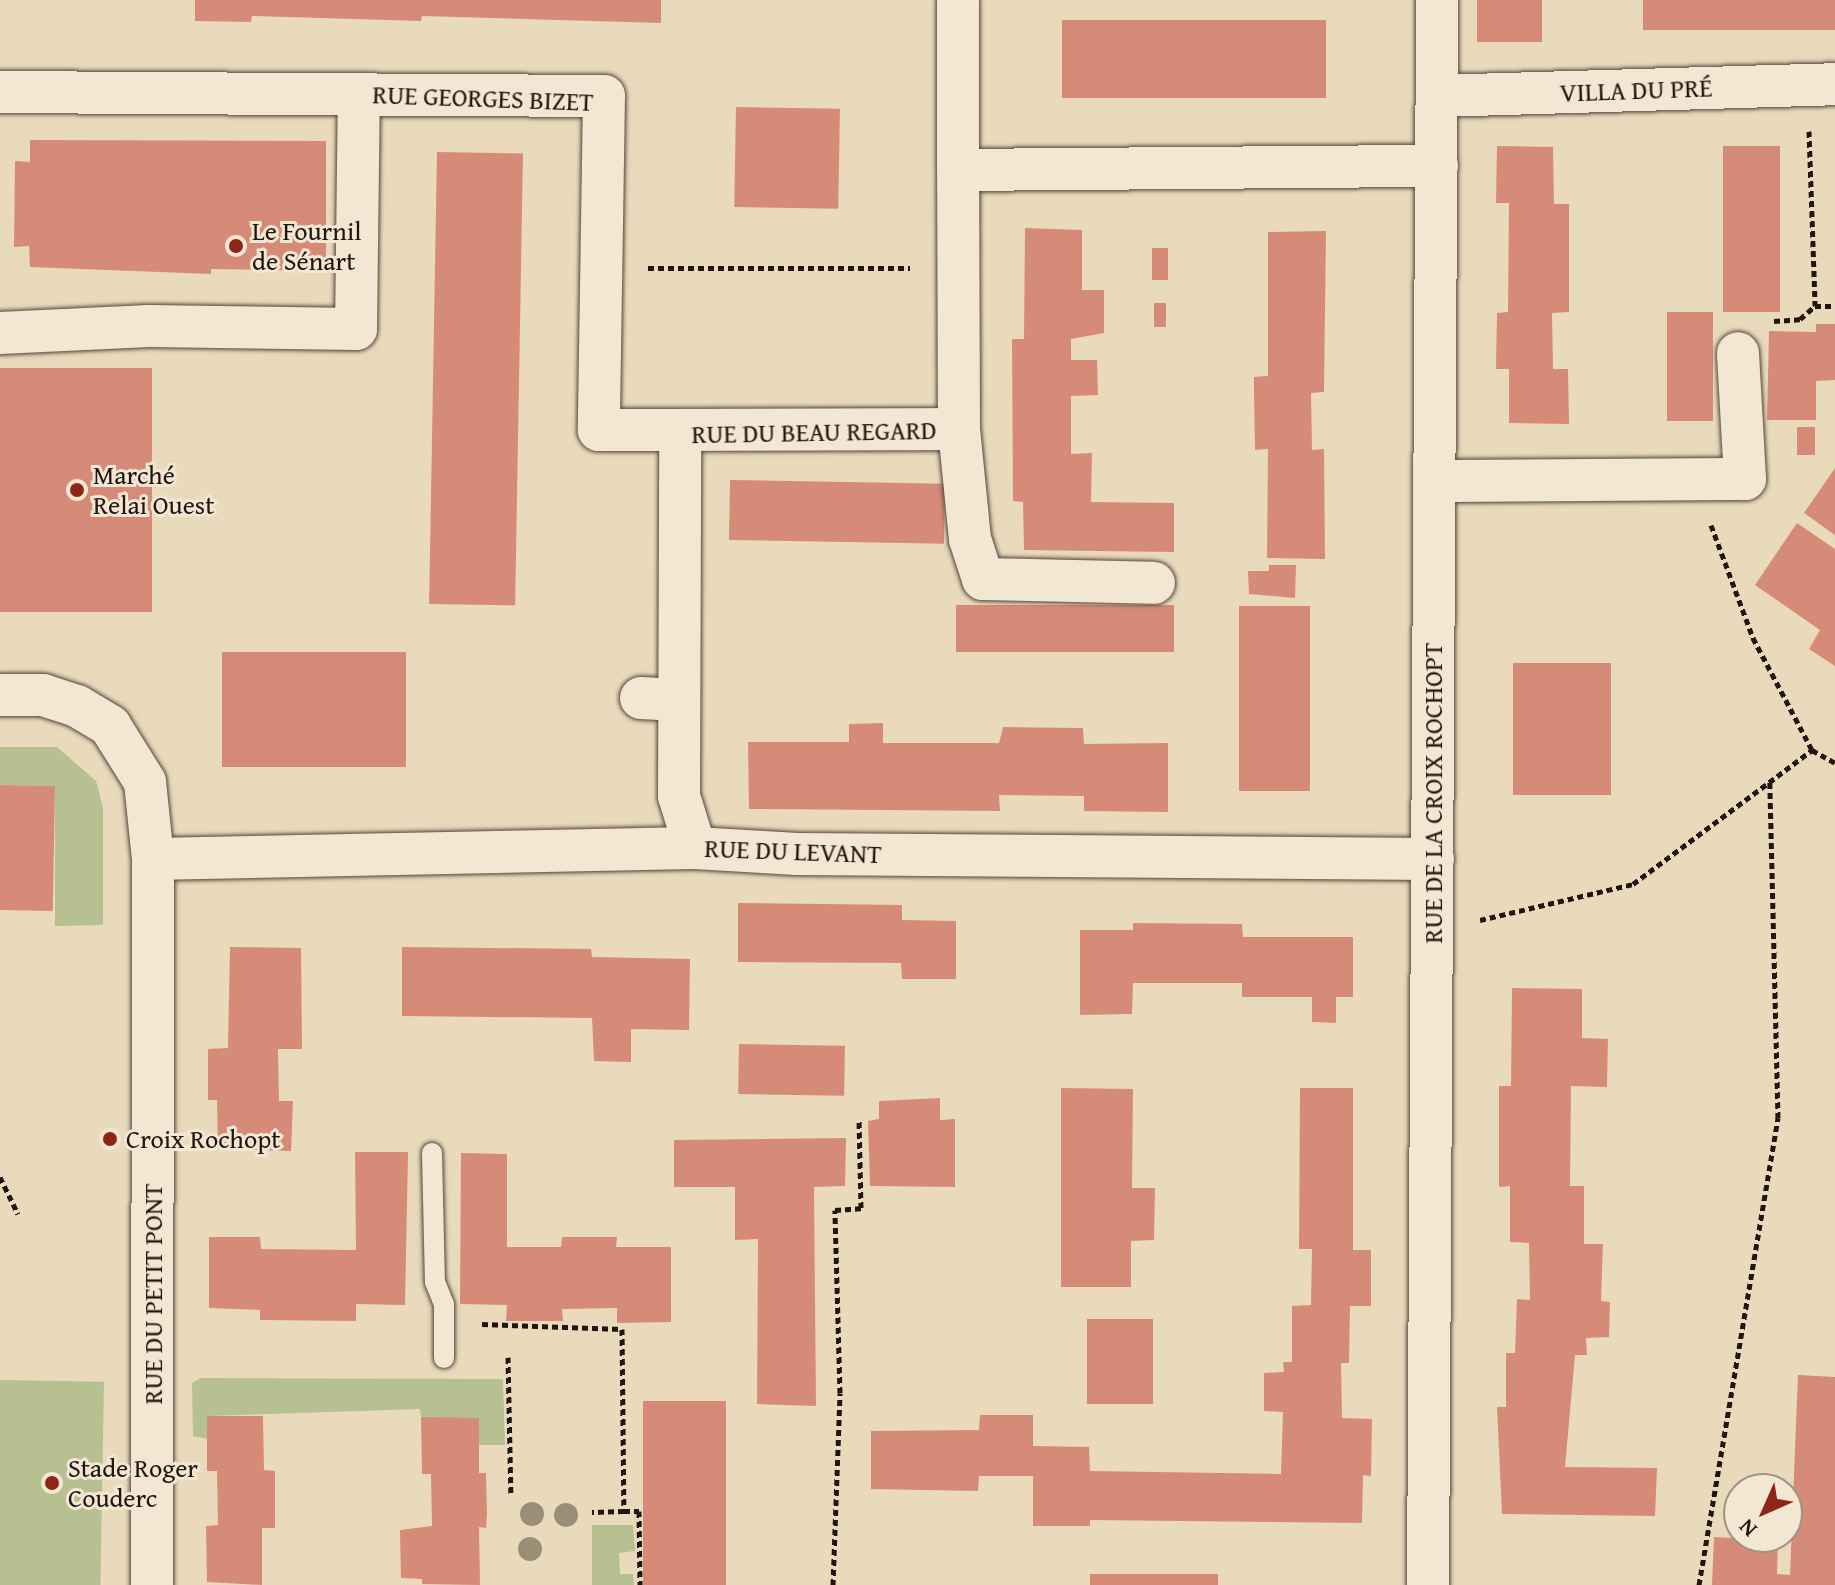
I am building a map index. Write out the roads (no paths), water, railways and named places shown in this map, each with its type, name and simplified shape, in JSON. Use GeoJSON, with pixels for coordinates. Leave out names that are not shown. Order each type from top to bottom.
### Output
{"type":"FeatureCollection","features":[{"type":"Feature","properties":{"kind":"street","name":"RUE DU BEAU REGARD"},"geometry":{"type":"LineString","coordinates":[[695,848],[679,796],[660,699],[680,430],[959,429],[958,0]]}},
{"type":"Feature","properties":{"kind":"street","name":"RUE DE LA CROIX ROCHOPT"},"geometry":{"type":"LineString","coordinates":[[1428,1585],[1437,0]]}},
{"type":"Feature","properties":{"kind":"street","name":"VILLA DU PRÉ"},"geometry":{"type":"LineString","coordinates":[[1437,96],[1821,84]]}},
{"type":"Feature","properties":{"kind":"street","name":"RUE GEORGES BIZET"},"geometry":{"type":"LineString","coordinates":[[0,92],[604,96],[599,430],[680,430]]}},
{"type":"Feature","properties":{"kind":"street"},"geometry":{"type":"LineString","coordinates":[[0,333],[149,326],[356,329],[359,94]]}},
{"type":"Feature","properties":{"kind":"street"},"geometry":{"type":"LineString","coordinates":[[958,170],[1437,166]]}},
{"type":"Feature","properties":{"kind":"street"},"geometry":{"type":"LineString","coordinates":[[1435,481],[1745,479],[1738,353]]}},
{"type":"Feature","properties":{"kind":"street"},"geometry":{"type":"LineString","coordinates":[[959,429],[970,539],[983,579],[1154,583]]}},
{"type":"Feature","properties":{"kind":"street","name":"RUE DU PETIT PONT"},"geometry":{"type":"LineString","coordinates":[[0,695],[43,695],[77,706],[110,726],[145,782],[153,859],[152,1585]]}},
{"type":"Feature","properties":{"kind":"street","name":"RUE DU LEVANT"},"geometry":{"type":"LineString","coordinates":[[153,859],[695,848],[797,854],[1433,859]]}},
{"type":"Feature","properties":{"kind":"lane"},"geometry":{"type":"LineString","coordinates":[[432,1153],[435,1282],[444,1304],[444,1358]]}},
{"type":"Feature","properties":{"kind":"place","name":"Le Fournil de Sénart"},"geometry":{"type":"Point","coordinates":[236,246]}},
{"type":"Feature","properties":{"kind":"place","name":"Marché Relai Ouest"},"geometry":{"type":"Point","coordinates":[77,490]}},
{"type":"Feature","properties":{"kind":"place","name":"Croix Rochopt"},"geometry":{"type":"Point","coordinates":[110,1139]}},
{"type":"Feature","properties":{"kind":"place","name":"Stade Roger Couderc"},"geometry":{"type":"Point","coordinates":[52,1483]}}]}
